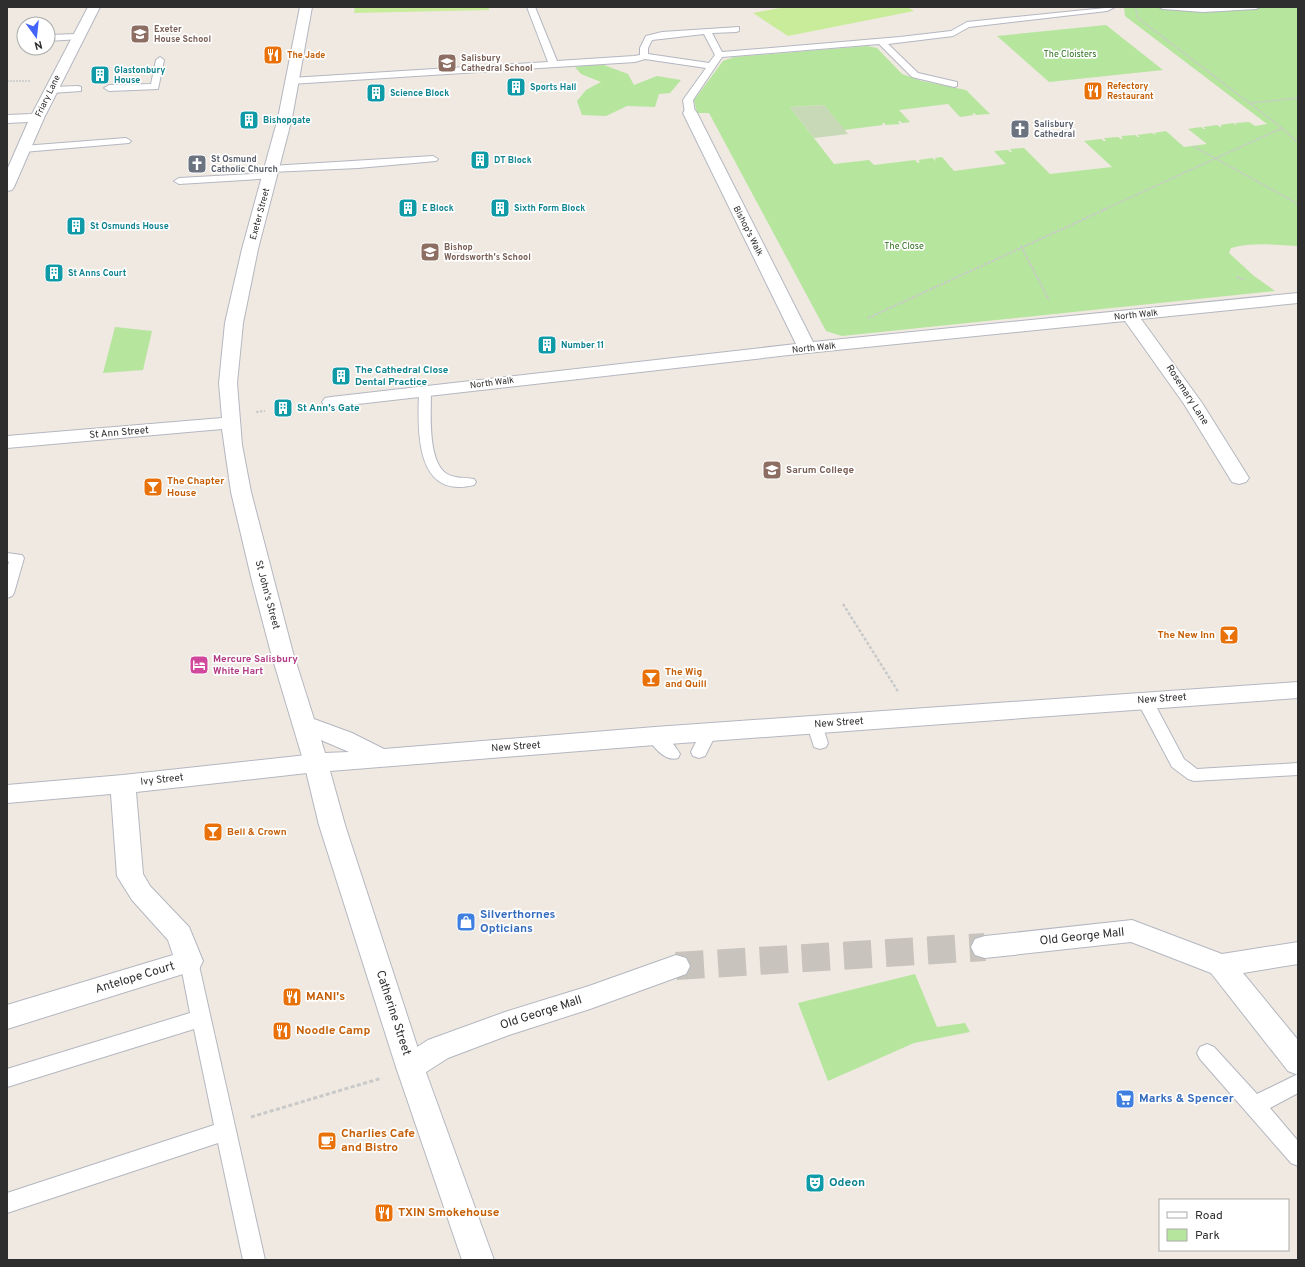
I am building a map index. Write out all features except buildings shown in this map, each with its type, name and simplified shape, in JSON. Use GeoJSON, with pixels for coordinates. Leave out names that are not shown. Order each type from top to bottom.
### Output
{"type":"FeatureCollection","features":[{"type":"Feature","properties":{"kind":"street","name":"Friary Lane"},"geometry":{"type":"LineString","coordinates":[[7,187],[37,118],[94,7]]}},
{"type":"Feature","properties":{"kind":"street","name":"Exeter Street"},"geometry":{"type":"LineString","coordinates":[[230,423],[228,372],[234,322],[270,172],[285,118],[306,7]]}},
{"type":"Feature","properties":{"kind":"street","name":"Bishop's Walk"},"geometry":{"type":"LineString","coordinates":[[690,113],[807,348]]}},
{"type":"Feature","properties":{"kind":"street"},"geometry":{"type":"LineString","coordinates":[[7,119],[37,118]]}},
{"type":"Feature","properties":{"kind":"street","name":"North Walk"},"geometry":{"type":"LineString","coordinates":[[331,402],[807,348],[1298,298]]}},
{"type":"Feature","properties":{"kind":"street","name":"Rosemary Lane"},"geometry":{"type":"LineString","coordinates":[[1130,315],[1193,403],[1239,478]]}},
{"type":"Feature","properties":{"kind":"street","name":"St Ann Street"},"geometry":{"type":"LineString","coordinates":[[7,442],[230,423]]}},
{"type":"Feature","properties":{"kind":"street","name":"St John's Street"},"geometry":{"type":"LineString","coordinates":[[230,423],[241,492],[262,581],[282,653],[316,763]]}},
{"type":"Feature","properties":{"kind":"street","name":"New Street"},"geometry":{"type":"LineString","coordinates":[[316,763],[655,736],[704,742],[817,734],[914,717],[1298,690]]}},
{"type":"Feature","properties":{"kind":"street","name":"New Street"},"geometry":{"type":"LineString","coordinates":[[305,725],[344,740],[380,757]]}},
{"type":"Feature","properties":{"kind":"street","name":"Ivy Street"},"geometry":{"type":"LineString","coordinates":[[7,794],[123,784],[316,763]]}},
{"type":"Feature","properties":{"kind":"street","name":"Catherine Street"},"geometry":{"type":"LineString","coordinates":[[316,763],[332,825],[410,1067],[478,1260]]}},
{"type":"Feature","properties":{"kind":"street"},"geometry":{"type":"LineString","coordinates":[[123,784],[135,885],[180,935],[189,961]]}},
{"type":"Feature","properties":{"kind":"street","name":"Old George Mall"},"geometry":{"type":"LineString","coordinates":[[985,947],[1132,931],[1221,965],[1298,953]]}},
{"type":"Feature","properties":{"kind":"street","name":"Antelope Court"},"geometry":{"type":"LineString","coordinates":[[7,1017],[189,961]]}},
{"type":"Feature","properties":{"kind":"street"},"geometry":{"type":"LineString","coordinates":[[1221,965],[1298,1062]]}},
{"type":"Feature","properties":{"kind":"street","name":"Old George Mall"},"geometry":{"type":"LineString","coordinates":[[410,1067],[438,1049],[505,1024],[590,997],[676,966]]}},
{"type":"Feature","properties":{"kind":"lane"},"geometry":{"type":"LineString","coordinates":[[531,7],[540,34],[554,65]]}},
{"type":"Feature","properties":{"kind":"lane"},"geometry":{"type":"LineString","coordinates":[[1069,7],[1078,14]]}},
{"type":"Feature","properties":{"kind":"lane"},"geometry":{"type":"LineString","coordinates":[[719,55],[882,42],[953,33],[967,25],[1078,14],[1107,9],[1110,7]]}},
{"type":"Feature","properties":{"kind":"lane"},"geometry":{"type":"LineString","coordinates":[[1163,7],[1203,10],[1256,7]]}},
{"type":"Feature","properties":{"kind":"lane"},"geometry":{"type":"LineString","coordinates":[[644,56],[644,48],[649,38],[662,35],[736,29]]}},
{"type":"Feature","properties":{"kind":"lane"},"geometry":{"type":"LineString","coordinates":[[707,31],[719,55]]}},
{"type":"Feature","properties":{"kind":"lane"},"geometry":{"type":"LineString","coordinates":[[56,38],[78,37]]}},
{"type":"Feature","properties":{"kind":"lane"},"geometry":{"type":"LineString","coordinates":[[882,42],[914,75],[954,84]]}},
{"type":"Feature","properties":{"kind":"lane"},"geometry":{"type":"LineString","coordinates":[[690,113],[688,100],[719,55]]}},
{"type":"Feature","properties":{"kind":"lane"},"geometry":{"type":"LineString","coordinates":[[291,81],[635,60],[644,56],[712,66]]}},
{"type":"Feature","properties":{"kind":"lane"},"geometry":{"type":"LineString","coordinates":[[109,88],[155,87],[160,60]]}},
{"type":"Feature","properties":{"kind":"lane"},"geometry":{"type":"LineString","coordinates":[[51,90],[78,89]]}},
{"type":"Feature","properties":{"kind":"lane"},"geometry":{"type":"LineString","coordinates":[[23,149],[126,140]]}},
{"type":"Feature","properties":{"kind":"lane"},"geometry":{"type":"LineString","coordinates":[[179,181],[433,159]]}},
{"type":"Feature","properties":{"kind":"lane"},"geometry":{"type":"LineString","coordinates":[[425,391],[425,446],[434,467],[439,476],[456,484],[470,482]]}},
{"type":"Feature","properties":{"kind":"lane"},"geometry":{"type":"LineString","coordinates":[[7,557],[17,558],[7,593]]}},
{"type":"Feature","properties":{"kind":"lane"},"geometry":{"type":"LineString","coordinates":[[1145,700],[1178,763],[1194,775],[1298,769]]}},
{"type":"Feature","properties":{"kind":"lane"},"geometry":{"type":"LineString","coordinates":[[655,736],[672,754]]}},
{"type":"Feature","properties":{"kind":"lane"},"geometry":{"type":"LineString","coordinates":[[189,961],[200,1018],[254,1260]]}},
{"type":"Feature","properties":{"kind":"lane"},"geometry":{"type":"LineString","coordinates":[[7,1078],[200,1018]]}},
{"type":"Feature","properties":{"kind":"lane"},"geometry":{"type":"LineString","coordinates":[[1207,1054],[1298,1156]]}},
{"type":"Feature","properties":{"kind":"lane"},"geometry":{"type":"LineString","coordinates":[[1255,1106],[1298,1083]]}},
{"type":"Feature","properties":{"kind":"lane"},"geometry":{"type":"LineString","coordinates":[[7,1203],[226,1131]]}},
{"type":"Feature","properties":{"kind":"path"},"geometry":{"type":"LineString","coordinates":[[1136,7],[1138,18],[1250,103],[1282,128],[1298,143]]}},
{"type":"Feature","properties":{"kind":"path"},"geometry":{"type":"LineString","coordinates":[[1250,103],[1298,98]]}},
{"type":"Feature","properties":{"kind":"path"},"geometry":{"type":"LineString","coordinates":[[866,319],[1021,246],[1282,128]]}},
{"type":"Feature","properties":{"kind":"path"},"geometry":{"type":"LineString","coordinates":[[1192,146],[1298,204]]}},
{"type":"Feature","properties":{"kind":"path"},"geometry":{"type":"LineString","coordinates":[[1021,246],[1061,322]]}},
{"type":"Feature","properties":{"kind":"path"},"geometry":{"type":"LineString","coordinates":[[843,604],[914,717]]}},
{"type":"Feature","properties":{"kind":"path"},"geometry":{"type":"LineString","coordinates":[[226,1131],[250,1117],[383,1077],[410,1067]]}},
{"type":"Feature","properties":{"kind":"green space"},"geometry":{"type":"Polygon","coordinates":[[[355,7],[489,7],[489,10],[354,13],[355,7]]]}},
{"type":"Feature","properties":{"kind":"green space"},"geometry":{"type":"Polygon","coordinates":[[[786,7],[908,7],[914,11],[788,36],[753,13],[786,7]]]}},
{"type":"Feature","properties":{"kind":"green space","name":"The Close"},"geometry":{"type":"Polygon","coordinates":[[[1124,7],[1298,7],[1298,246],[1264,244],[1247,245],[1231,248],[1229,253],[1254,276],[1275,291],[842,336],[826,331],[709,113],[697,113],[694,100],[723,61],[734,57],[867,46],[877,48],[902,74],[922,81],[966,90],[990,114],[976,115],[972,113],[974,115],[960,117],[948,104],[899,110],[910,122],[902,123],[898,121],[900,124],[886,125],[882,123],[883,125],[844,130],[824,105],[790,107],[834,164],[869,160],[874,165],[915,160],[918,163],[920,162],[918,160],[932,158],[936,161],[935,158],[942,157],[954,171],[1006,164],[994,151],[1008,150],[1012,152],[1010,149],[1024,148],[1050,174],[1112,167],[1084,141],[1101,139],[1106,141],[1104,138],[1118,137],[1123,139],[1121,136],[1135,135],[1140,137],[1137,135],[1152,133],[1156,135],[1154,133],[1166,131],[1184,147],[1207,144],[1188,129],[1201,127],[1206,129],[1203,127],[1217,125],[1222,127],[1220,125],[1233,123],[1238,126],[1235,123],[1249,122],[1255,126],[1267,124],[1125,16],[1124,7]]]}},
{"type":"Feature","properties":{"kind":"green space","name":"The Cloisters"},"geometry":{"type":"Polygon","coordinates":[[[1106,25],[1163,70],[1049,82],[997,36],[1106,25]]]}},
{"type":"Feature","properties":{"kind":"green space"},"geometry":{"type":"Polygon","coordinates":[[[601,64],[628,74],[634,85],[657,76],[681,80],[670,93],[659,94],[655,107],[627,106],[606,116],[582,115],[577,101],[586,90],[601,82],[581,74],[575,67],[601,64]]]}},
{"type":"Feature","properties":{"kind":"green space"},"geometry":{"type":"Polygon","coordinates":[[[824,105],[848,134],[814,138],[790,107],[824,105]]]}},
{"type":"Feature","properties":{"kind":"green space"},"geometry":{"type":"Polygon","coordinates":[[[115,327],[152,331],[143,370],[103,373],[115,327]]]}},
{"type":"Feature","properties":{"kind":"green space"},"geometry":{"type":"Polygon","coordinates":[[[915,974],[937,1027],[965,1023],[970,1032],[914,1043],[828,1081],[798,1003],[915,974]]]}},
{"type":"Feature","properties":{"kind":"tunnel"},"geometry":{"type":"LineString","coordinates":[[676,966],[985,947]]}},
{"type":"Feature","properties":{"kind":"place","name":"Exeter House School"},"geometry":{"type":"Point","coordinates":[140,34]}},
{"type":"Feature","properties":{"kind":"place","name":"The Jade"},"geometry":{"type":"Point","coordinates":[273,55]}},
{"type":"Feature","properties":{"kind":"place","name":"Salisbury Cathedral School"},"geometry":{"type":"Point","coordinates":[447,63]}},
{"type":"Feature","properties":{"kind":"place","name":"Glastonbury House"},"geometry":{"type":"Point","coordinates":[100,75]}},
{"type":"Feature","properties":{"kind":"place","name":"Sports Hall"},"geometry":{"type":"Point","coordinates":[516,87]}},
{"type":"Feature","properties":{"kind":"place","name":"Refectory Restaurant"},"geometry":{"type":"Point","coordinates":[1093,91]}},
{"type":"Feature","properties":{"kind":"place","name":"Science Block"},"geometry":{"type":"Point","coordinates":[376,93]}},
{"type":"Feature","properties":{"kind":"place","name":"Bishopgate"},"geometry":{"type":"Point","coordinates":[249,120]}},
{"type":"Feature","properties":{"kind":"place","name":"Salisbury Cathedral"},"geometry":{"type":"Point","coordinates":[1020,129]}},
{"type":"Feature","properties":{"kind":"place","name":"DT Block"},"geometry":{"type":"Point","coordinates":[480,160]}},
{"type":"Feature","properties":{"kind":"place","name":"St Osmund Catholic Church"},"geometry":{"type":"Point","coordinates":[197,164]}},
{"type":"Feature","properties":{"kind":"place","name":"E Block"},"geometry":{"type":"Point","coordinates":[408,208]}},
{"type":"Feature","properties":{"kind":"place","name":"Sixth Form Block"},"geometry":{"type":"Point","coordinates":[500,208]}},
{"type":"Feature","properties":{"kind":"place","name":"St Osmunds House"},"geometry":{"type":"Point","coordinates":[76,226]}},
{"type":"Feature","properties":{"kind":"place","name":"Bishop Wordsworth's School"},"geometry":{"type":"Point","coordinates":[430,252]}},
{"type":"Feature","properties":{"kind":"place","name":"St Anns Court"},"geometry":{"type":"Point","coordinates":[54,273]}},
{"type":"Feature","properties":{"kind":"place","name":"Number 11"},"geometry":{"type":"Point","coordinates":[547,345]}},
{"type":"Feature","properties":{"kind":"place","name":"The Cathedral Close Dental Practice"},"geometry":{"type":"Point","coordinates":[341,376]}},
{"type":"Feature","properties":{"kind":"place","name":"St Ann's Gate"},"geometry":{"type":"Point","coordinates":[283,408]}},
{"type":"Feature","properties":{"kind":"place","name":"Sarum College"},"geometry":{"type":"Point","coordinates":[772,470]}},
{"type":"Feature","properties":{"kind":"place","name":"The Chapter House"},"geometry":{"type":"Point","coordinates":[153,487]}},
{"type":"Feature","properties":{"kind":"place","name":"The New Inn"},"geometry":{"type":"Point","coordinates":[1229,635]}},
{"type":"Feature","properties":{"kind":"place","name":"Mercure Salisbury White Hart"},"geometry":{"type":"Point","coordinates":[199,665]}},
{"type":"Feature","properties":{"kind":"place","name":"The Wig and Quill"},"geometry":{"type":"Point","coordinates":[651,678]}},
{"type":"Feature","properties":{"kind":"place","name":"Bell & Crown"},"geometry":{"type":"Point","coordinates":[213,832]}},
{"type":"Feature","properties":{"kind":"place","name":"Silverthornes Opticians"},"geometry":{"type":"Point","coordinates":[466,922]}},
{"type":"Feature","properties":{"kind":"place","name":"MANI's"},"geometry":{"type":"Point","coordinates":[292,997]}},
{"type":"Feature","properties":{"kind":"place","name":"Noodle Camp"},"geometry":{"type":"Point","coordinates":[282,1031]}},
{"type":"Feature","properties":{"kind":"place","name":"Marks & Spencer"},"geometry":{"type":"Point","coordinates":[1125,1099]}},
{"type":"Feature","properties":{"kind":"place","name":"Charlies Cafe and Bistro"},"geometry":{"type":"Point","coordinates":[327,1141]}},
{"type":"Feature","properties":{"kind":"place","name":"Odeon"},"geometry":{"type":"Point","coordinates":[815,1183]}},
{"type":"Feature","properties":{"kind":"place","name":"TXIN Smokehouse"},"geometry":{"type":"Point","coordinates":[384,1213]}}]}
